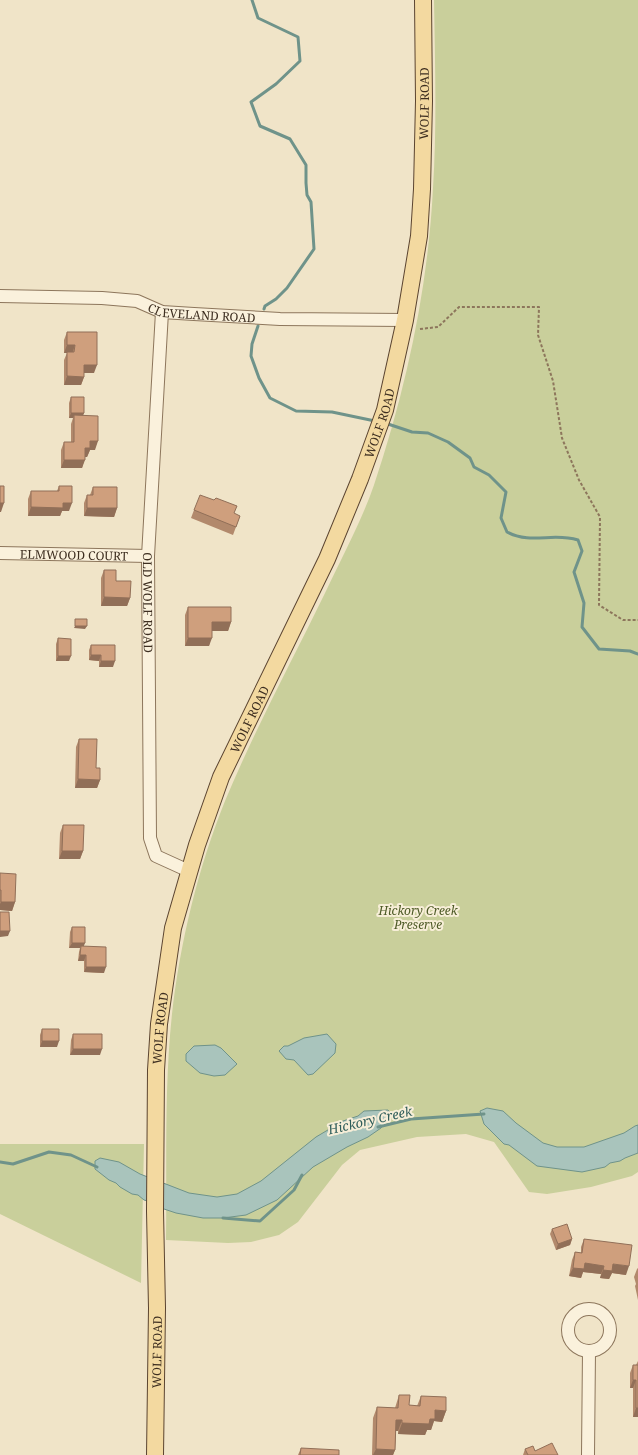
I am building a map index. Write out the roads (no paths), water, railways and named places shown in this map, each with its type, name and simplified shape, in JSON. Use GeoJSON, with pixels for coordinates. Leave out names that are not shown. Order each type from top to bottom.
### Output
{"type":"FeatureCollection","features":[{"type":"Feature","properties":{"kind":"main road","name":"WOLF ROAD"},"geometry":{"type":"LineString","coordinates":[[156,1455],[157,1308],[154,1211],[156,1070],[159,1024],[173,928],[197,845],[221,777],[327,559],[360,479],[385,410],[405,320],[418,236],[422,189],[424,101],[423,0]]}},
{"type":"Feature","properties":{"kind":"street","name":"CLEVELAND ROAD"},"geometry":{"type":"LineString","coordinates":[[0,296],[102,298],[137,301],[162,312],[280,319],[405,320]]}},
{"type":"Feature","properties":{"kind":"street","name":"OLD WOLF ROAD"},"geometry":{"type":"LineString","coordinates":[[162,312],[148,556],[150,838],[156,856],[189,871]]}},
{"type":"Feature","properties":{"kind":"street","name":"ELMWOOD COURT"},"geometry":{"type":"LineString","coordinates":[[0,553],[148,556]]}},
{"type":"Feature","properties":{"kind":"street"},"geometry":{"type":"LineString","coordinates":[[588,1455],[589,1351]]}},
{"type":"Feature","properties":{"kind":"water"},"geometry":{"type":"Polygon","coordinates":[[[327,1034],[336,1044],[335,1053],[313,1074],[308,1075],[294,1060],[286,1059],[279,1051],[284,1046],[288,1046],[304,1038],[327,1034]]]}},
{"type":"Feature","properties":{"kind":"water"},"geometry":{"type":"Polygon","coordinates":[[[215,1045],[221,1048],[237,1064],[225,1075],[214,1076],[200,1073],[186,1061],[186,1054],[194,1046],[215,1045]]]}},
{"type":"Feature","properties":{"kind":"water"},"geometry":{"type":"Polygon","coordinates":[[[487,1108],[503,1111],[516,1123],[543,1143],[557,1147],[584,1147],[624,1133],[638,1125],[638,1153],[620,1161],[610,1163],[605,1167],[582,1172],[537,1166],[509,1145],[504,1144],[484,1124],[480,1111],[487,1108]]]}},
{"type":"Feature","properties":{"kind":"water"},"geometry":{"type":"Polygon","coordinates":[[[388,1110],[393,1115],[381,1128],[368,1137],[347,1147],[313,1167],[277,1200],[246,1215],[223,1218],[203,1218],[176,1213],[161,1208],[158,1204],[144,1200],[138,1195],[132,1194],[109,1180],[95,1169],[95,1161],[100,1158],[119,1162],[140,1174],[189,1193],[217,1197],[237,1194],[261,1181],[316,1137],[343,1121],[358,1116],[364,1111],[388,1110]]]}},
{"type":"Feature","properties":{"kind":"waterway"},"geometry":{"type":"LineString","coordinates":[[252,0],[258,18],[298,37],[300,61],[276,84],[251,102],[260,126],[290,139],[306,165],[307,195],[311,202],[314,249],[287,288],[276,299],[265,306],[264,309]]}},
{"type":"Feature","properties":{"kind":"waterway"},"geometry":{"type":"LineString","coordinates":[[258,326],[252,344],[251,356],[259,378],[270,398],[296,411],[332,412],[375,421]]}},
{"type":"Feature","properties":{"kind":"waterway"},"geometry":{"type":"LineString","coordinates":[[385,423],[412,432],[428,433],[448,442],[470,458],[474,467],[489,475],[506,492],[501,518],[507,532],[525,538],[559,537],[578,540],[582,551],[574,572],[584,603],[582,627],[599,649],[630,651],[638,654]]}},
{"type":"Feature","properties":{"kind":"waterway","name":"Hickory Creek"},"geometry":{"type":"LineString","coordinates":[[378,1127],[411,1119],[484,1114]]}},
{"type":"Feature","properties":{"kind":"waterway","name":"Hickory Creek"},"geometry":{"type":"LineString","coordinates":[[0,1162],[13,1164],[49,1152],[71,1155],[97,1167]]}},
{"type":"Feature","properties":{"kind":"waterway","name":"Hickory Creek"},"geometry":{"type":"LineString","coordinates":[[223,1218],[260,1221],[294,1190],[302,1175]]}},
{"type":"Feature","properties":{"kind":"park label","name":"Hickory Creek Preserve"},"geometry":{"type":"Point","coordinates":[418,917]}}]}
